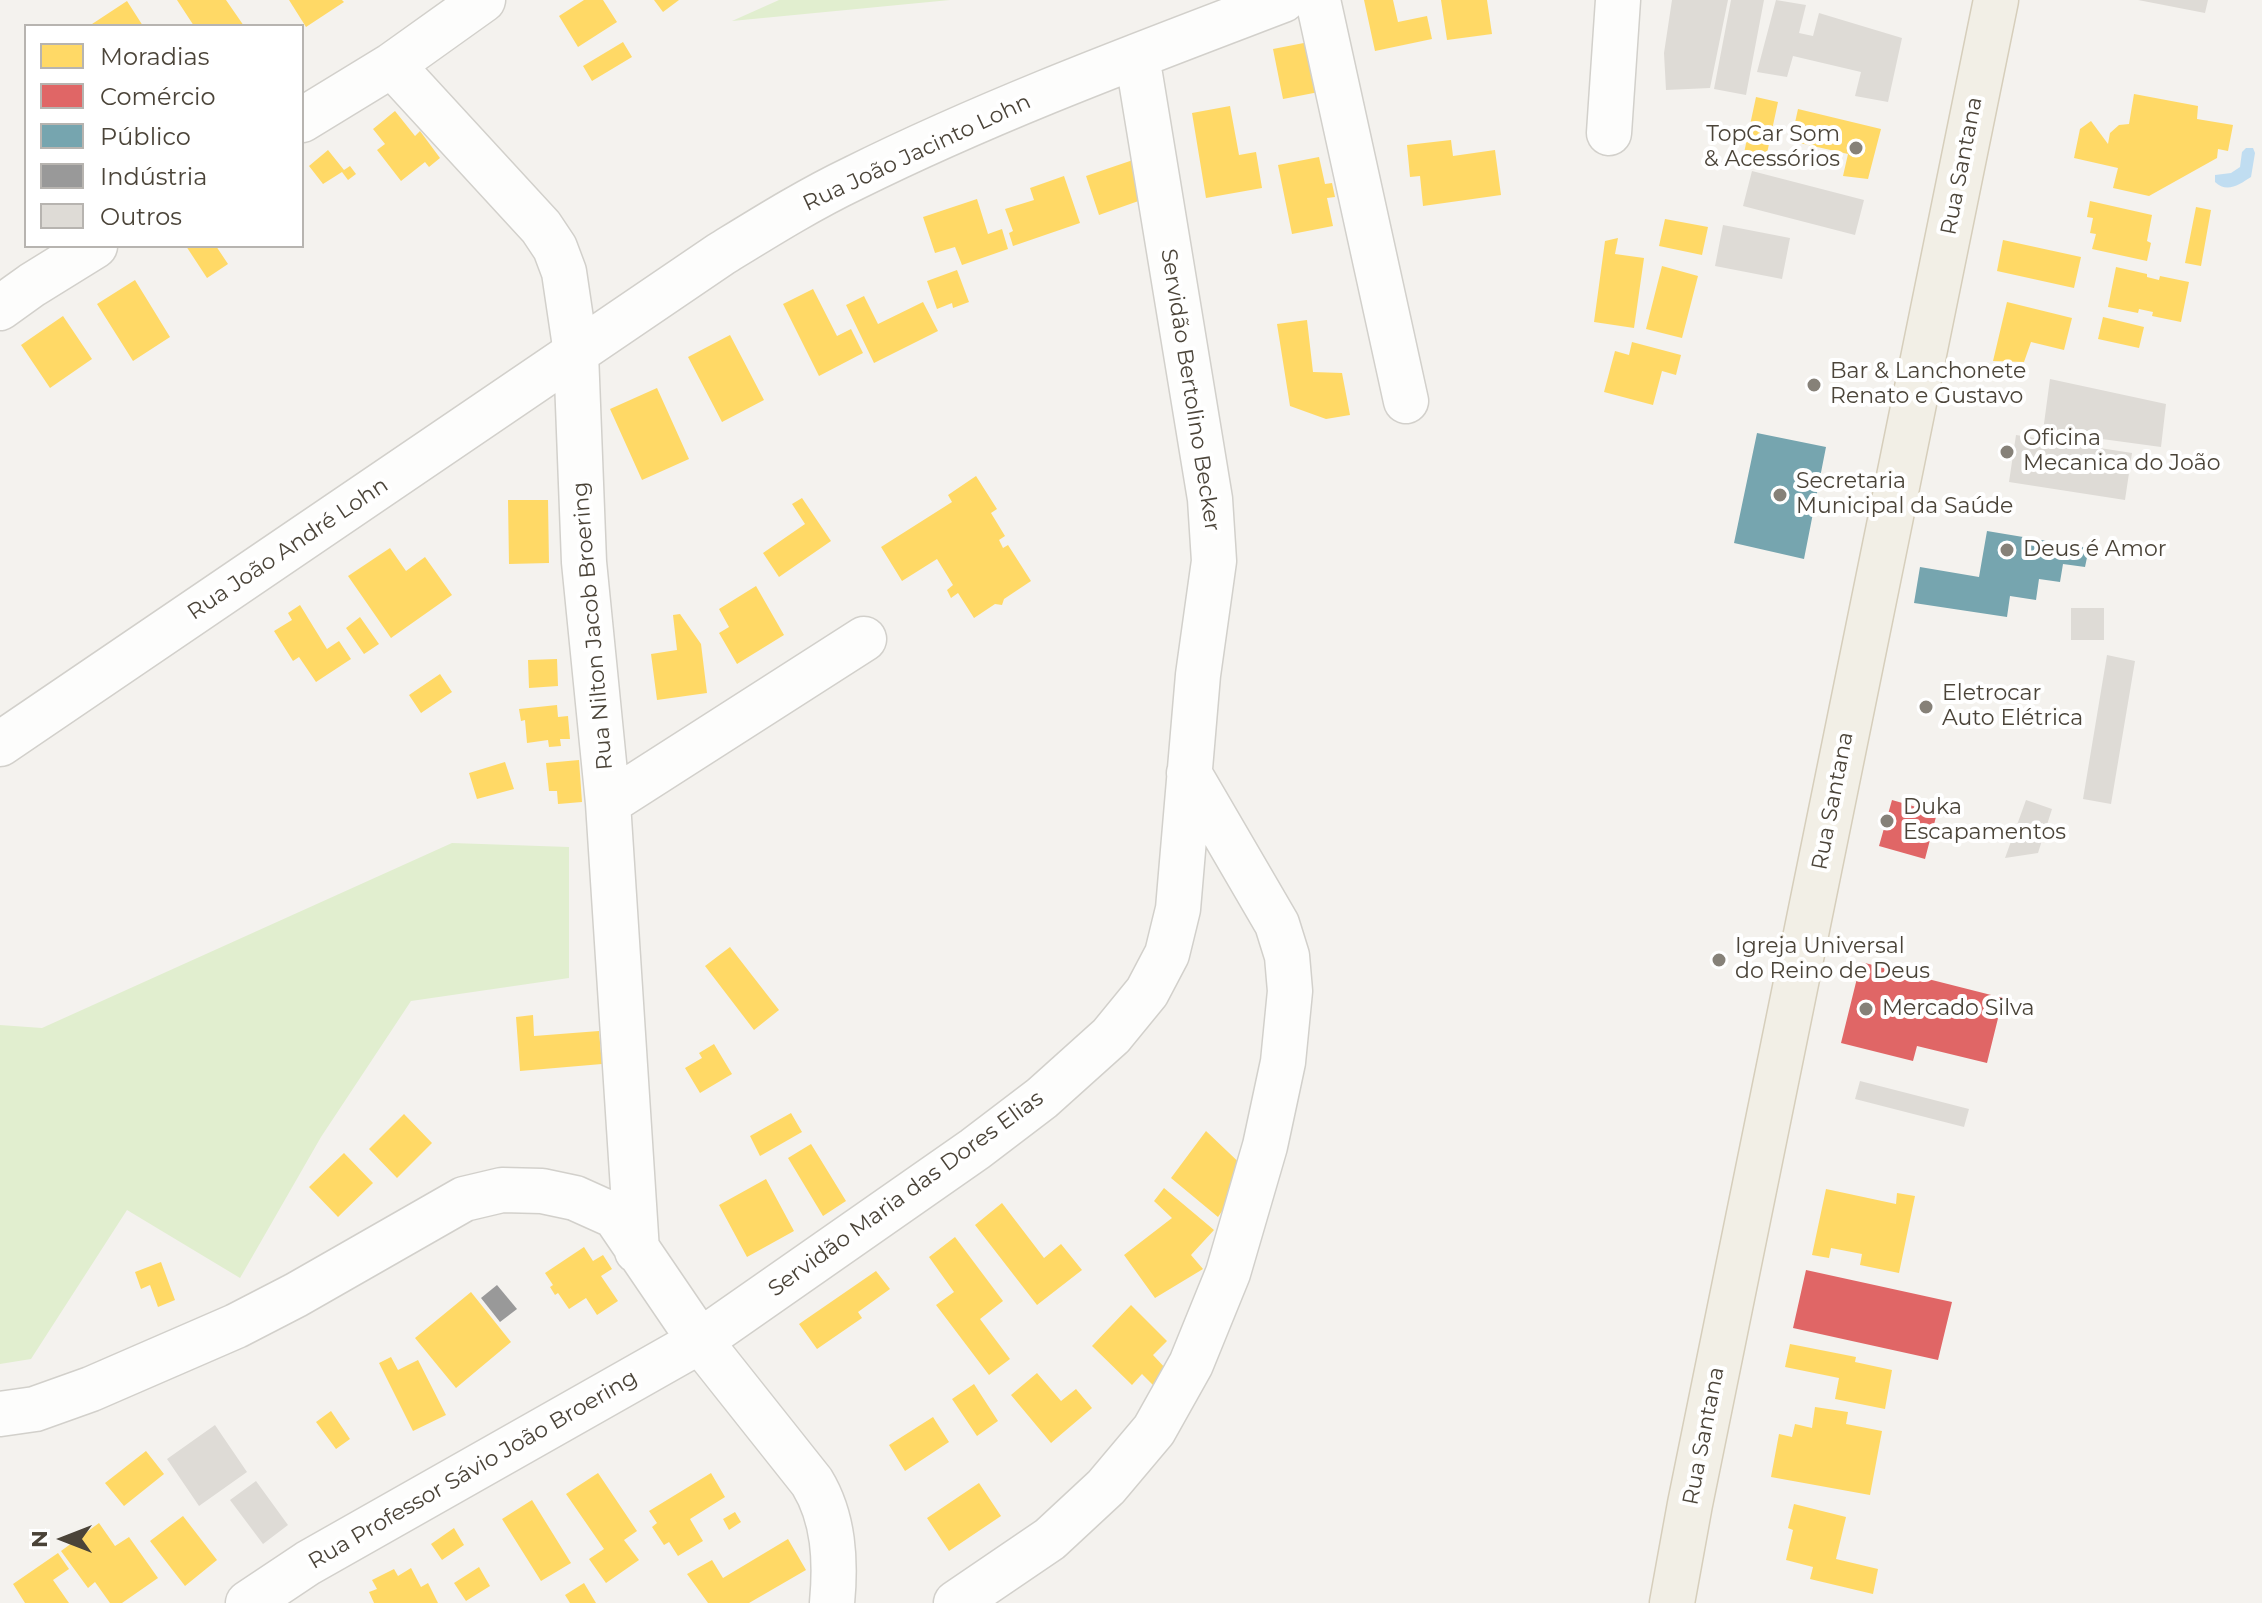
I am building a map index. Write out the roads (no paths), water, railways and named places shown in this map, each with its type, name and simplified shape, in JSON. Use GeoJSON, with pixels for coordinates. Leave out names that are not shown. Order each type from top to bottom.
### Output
{"type":"FeatureCollection","features":[{"type":"Feature","properties":{"kind":"main road","name":"Rua Santana"},"geometry":{"type":"LineString","coordinates":[[1672,1603],[1996,0]]}},
{"type":"Feature","properties":{"kind":"street"},"geometry":{"type":"LineString","coordinates":[[304,119],[392,65],[483,0]]}},
{"type":"Feature","properties":{"kind":"street","name":"Rua João Jacinto Lohn"},"geometry":{"type":"LineString","coordinates":[[576,353],[721,254],[853,179],[924,145],[1137,56],[1283,0]]}},
{"type":"Feature","properties":{"kind":"street"},"geometry":{"type":"LineString","coordinates":[[1318,0],[1406,401]]}},
{"type":"Feature","properties":{"kind":"street"},"geometry":{"type":"LineString","coordinates":[[1609,133],[1618,0]]}},
{"type":"Feature","properties":{"kind":"street","name":"Servidão Bertolino Becker"},"geometry":{"type":"LineString","coordinates":[[1137,56],[1208,483],[1213,532],[1214,561],[1198,675],[1189,773]]}},
{"type":"Feature","properties":{"kind":"street","name":"Rua Nilton Jacob Broering"},"geometry":{"type":"LineString","coordinates":[[392,65],[541,227],[555,248],[564,272],[576,353],[584,562],[608,803],[637,1251]]}},
{"type":"Feature","properties":{"kind":"street"},"geometry":{"type":"LineString","coordinates":[[0,308],[92,248]]}},
{"type":"Feature","properties":{"kind":"street","name":"Rua João André Lohn"},"geometry":{"type":"LineString","coordinates":[[0,744],[576,353]]}},
{"type":"Feature","properties":{"kind":"street"},"geometry":{"type":"LineString","coordinates":[[608,803],[864,639]]}},
{"type":"Feature","properties":{"kind":"street"},"geometry":{"type":"LineString","coordinates":[[956,1603],[1050,1539],[1106,1487],[1154,1430],[1191,1364],[1228,1273],[1265,1146],[1283,1062],[1290,991],[1287,956],[1277,924],[1189,773]]}},
{"type":"Feature","properties":{"kind":"street","name":"Servidão Maria das Dores Elias"},"geometry":{"type":"LineString","coordinates":[[700,1341],[975,1149],[1042,1098],[1111,1036],[1147,992],[1167,954],[1178,909],[1189,773]]}},
{"type":"Feature","properties":{"kind":"street"},"geometry":{"type":"LineString","coordinates":[[0,1414],[35,1409],[91,1389],[236,1326],[296,1295],[449,1206],[484,1192],[522,1189],[575,1198],[615,1216],[700,1341],[821,1496],[833,1549],[832,1603]]}},
{"type":"Feature","properties":{"kind":"street","name":"Rua Professor Sávio João Broering"},"geometry":{"type":"LineString","coordinates":[[248,1603],[308,1563],[700,1341]]}},
{"type":"Feature","properties":{"kind":"water"},"geometry":{"type":"Polygon","coordinates":[[[2253,148],[2255,153],[2251,177],[2229,188],[2220,186],[2215,182],[2215,175],[2231,173],[2240,167],[2242,152],[2253,148]]]}},
{"type":"Feature","properties":{"kind":"place","name":"TopCar Som & Acessórios"},"geometry":{"type":"Point","coordinates":[1856,148]}},
{"type":"Feature","properties":{"kind":"place","name":"Bar & Lanchonete Renato e Gustavo"},"geometry":{"type":"Point","coordinates":[1814,385]}},
{"type":"Feature","properties":{"kind":"place","name":"Oficina Mecanica do João"},"geometry":{"type":"Point","coordinates":[2007,452]}},
{"type":"Feature","properties":{"kind":"place","name":"Secretaria Municipal da Saúde"},"geometry":{"type":"Point","coordinates":[1780,495]}},
{"type":"Feature","properties":{"kind":"place","name":"Deus é Amor"},"geometry":{"type":"Point","coordinates":[2007,550]}},
{"type":"Feature","properties":{"kind":"place","name":"Eletrocar Auto Elétrica"},"geometry":{"type":"Point","coordinates":[1926,707]}},
{"type":"Feature","properties":{"kind":"place","name":"Duka Escapamentos"},"geometry":{"type":"Point","coordinates":[1887,821]}},
{"type":"Feature","properties":{"kind":"place","name":"Igreja Universal do Reino de Deus"},"geometry":{"type":"Point","coordinates":[1719,960]}},
{"type":"Feature","properties":{"kind":"place","name":"Mercado Silva"},"geometry":{"type":"Point","coordinates":[1866,1009]}}]}
